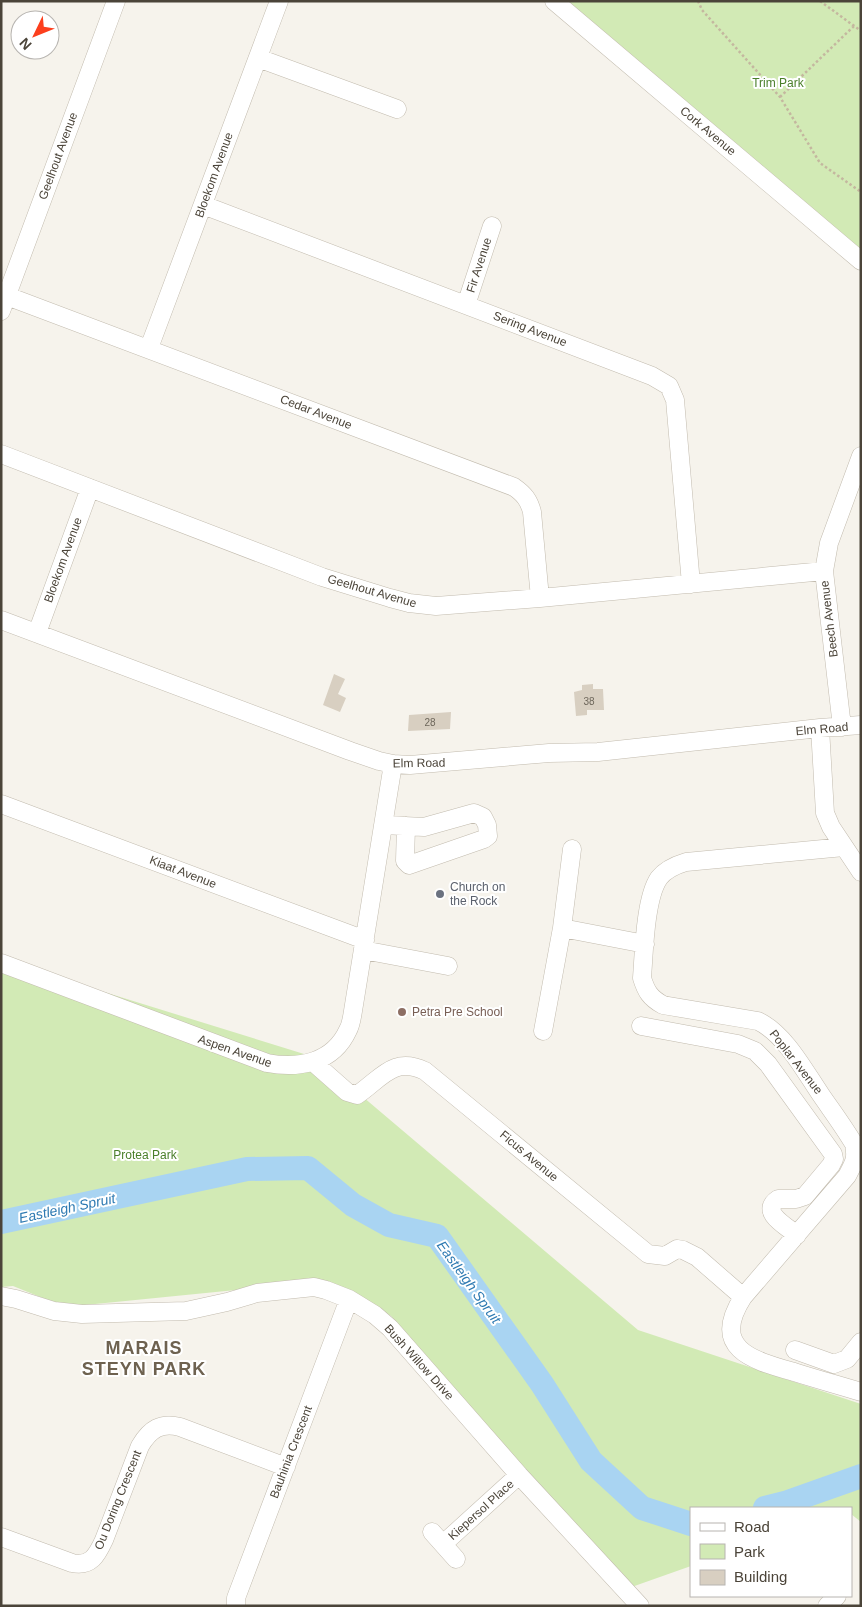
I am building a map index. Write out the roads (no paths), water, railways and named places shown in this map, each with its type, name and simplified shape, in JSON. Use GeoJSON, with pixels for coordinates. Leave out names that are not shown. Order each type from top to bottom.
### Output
{"type":"FeatureCollection","features":[{"type":"Feature","properties":{"kind":"street","name":"Geelhout Avenue"},"geometry":{"type":"LineString","coordinates":[[4,303],[116,1]]}},
{"type":"Feature","properties":{"kind":"street","name":"Bloekom Avenue"},"geometry":{"type":"LineString","coordinates":[[149,348],[279,1]]}},
{"type":"Feature","properties":{"kind":"street","name":"Cork Avenue"},"geometry":{"type":"LineString","coordinates":[[554,1],[861,261]]}},
{"type":"Feature","properties":{"kind":"street"},"geometry":{"type":"LineString","coordinates":[[258,58],[397,109]]}},
{"type":"Feature","properties":{"kind":"street","name":"Sering Avenue"},"geometry":{"type":"LineString","coordinates":[[203,205],[652,376],[669,386],[675,400],[691,584]]}},
{"type":"Feature","properties":{"kind":"street","name":"Fir Avenue"},"geometry":{"type":"LineString","coordinates":[[466,305],[492,226]]}},
{"type":"Feature","properties":{"kind":"street","name":"Cedar Avenue"},"geometry":{"type":"LineString","coordinates":[[4,303],[149,348],[514,487],[524,494],[532,512],[540,598]]}},
{"type":"Feature","properties":{"kind":"street","name":"Geelhout Avenue"},"geometry":{"type":"LineString","coordinates":[[1,454],[322,576],[400,601],[436,606],[824,571]]}},
{"type":"Feature","properties":{"kind":"street","name":"Beech Avenue"},"geometry":{"type":"LineString","coordinates":[[842,727],[824,571],[829,543],[861,456]]}},
{"type":"Feature","properties":{"kind":"street","name":"Bloekom Avenue"},"geometry":{"type":"LineString","coordinates":[[37,633],[90,488]]}},
{"type":"Feature","properties":{"kind":"street","name":"Elm Road"},"geometry":{"type":"LineString","coordinates":[[1,620],[350,751],[393,764],[442,763],[549,753],[598,752],[820,728],[861,726]]}},
{"type":"Feature","properties":{"kind":"street"},"geometry":{"type":"LineString","coordinates":[[820,728],[825,813],[831,827],[860,870]]}},
{"type":"Feature","properties":{"kind":"street","name":"Aspen Avenue"},"geometry":{"type":"LineString","coordinates":[[1,963],[267,1064],[303,1065],[326,1056],[339,1045],[348,1030],[353,1011],[393,764]]}},
{"type":"Feature","properties":{"kind":"street","name":"Kiaat Avenue"},"geometry":{"type":"LineString","coordinates":[[1,804],[364,945],[448,966]]}},
{"type":"Feature","properties":{"kind":"street"},"geometry":{"type":"LineString","coordinates":[[383,824],[431,826],[474,813],[483,817],[487,825],[488,836],[484,840],[409,865],[405,860],[406,826]]}},
{"type":"Feature","properties":{"kind":"street","name":"Poplar Avenue"},"geometry":{"type":"LineString","coordinates":[[844,847],[686,862],[666,871],[655,885],[651,901],[642,978],[650,997],[663,1004],[671,1007],[758,1021],[768,1026],[804,1070],[854,1144],[856,1156],[847,1176],[744,1297],[735,1310],[732,1330],[740,1351],[761,1362],[861,1392]]}},
{"type":"Feature","properties":{"kind":"street"},"geometry":{"type":"LineString","coordinates":[[543,1031],[562,928],[572,849]]}},
{"type":"Feature","properties":{"kind":"street"},"geometry":{"type":"LineString","coordinates":[[562,928],[645,944]]}},
{"type":"Feature","properties":{"kind":"street"},"geometry":{"type":"LineString","coordinates":[[641,1026],[738,1044],[755,1052],[768,1064],[833,1154],[834,1159],[805,1196],[796,1199],[778,1199],[771,1206],[772,1214],[797,1235]]}},
{"type":"Feature","properties":{"kind":"street","name":"Ficus Avenue"},"geometry":{"type":"LineString","coordinates":[[313,1062],[347,1092],[357,1095],[385,1072],[396,1066],[410,1065],[425,1071],[648,1254],[664,1256],[678,1249],[690,1252],[744,1297]]}},
{"type":"Feature","properties":{"kind":"street","name":"Bush Willow Drive"},"geometry":{"type":"LineString","coordinates":[[1,1296],[54,1311],[82,1314],[192,1310],[227,1302],[248,1294],[300,1288],[326,1290],[349,1299],[375,1315],[390,1328],[519,1475],[640,1606]]}},
{"type":"Feature","properties":{"kind":"street","name":"Bauhinia Crescent"},"geometry":{"type":"LineString","coordinates":[[236,1606],[236,1598],[349,1299]]}},
{"type":"Feature","properties":{"kind":"street"},"geometry":{"type":"LineString","coordinates":[[795,1350],[834,1364],[847,1359],[861,1342]]}},
{"type":"Feature","properties":{"kind":"street","name":"Ou Doring Crescent"},"geometry":{"type":"LineString","coordinates":[[1,1537],[80,1565],[92,1559],[100,1550],[140,1446],[148,1434],[161,1425],[171,1424],[180,1427],[286,1467]]}},
{"type":"Feature","properties":{"kind":"street","name":"Kiepersol Place"},"geometry":{"type":"LineString","coordinates":[[456,1559],[438,1538],[519,1475]]}},
{"type":"Feature","properties":{"kind":"street"},"geometry":{"type":"LineString","coordinates":[[827,1606],[836,1597]]}},
{"type":"Feature","properties":{"kind":"waterway","name":"Eastleigh Spruit"},"geometry":{"type":"LineString","coordinates":[[1,1222],[247,1169],[308,1168],[353,1205],[389,1225],[437,1236],[542,1384],[591,1461],[642,1508],[690,1524]]}},
{"type":"Feature","properties":{"kind":"waterway","name":"Eastleigh Spruit"},"geometry":{"type":"LineString","coordinates":[[769,1507],[861,1476]]}},
{"type":"Feature","properties":{"kind":"place","name":"Church on the Rock"},"geometry":{"type":"Point","coordinates":[440,894]}},
{"type":"Feature","properties":{"kind":"place","name":"Petra Pre School"},"geometry":{"type":"Point","coordinates":[402,1012]}},
{"type":"Feature","properties":{"kind":"district","name":"MARAIS STEYN PARK"},"geometry":{"type":"Point","coordinates":[144,1358]}},
{"type":"Feature","properties":{"kind":"park label","name":"Trim Park"},"geometry":{"type":"Point","coordinates":[778,83]}},
{"type":"Feature","properties":{"kind":"park label","name":"Protea Park"},"geometry":{"type":"Point","coordinates":[145,1155]}}]}
